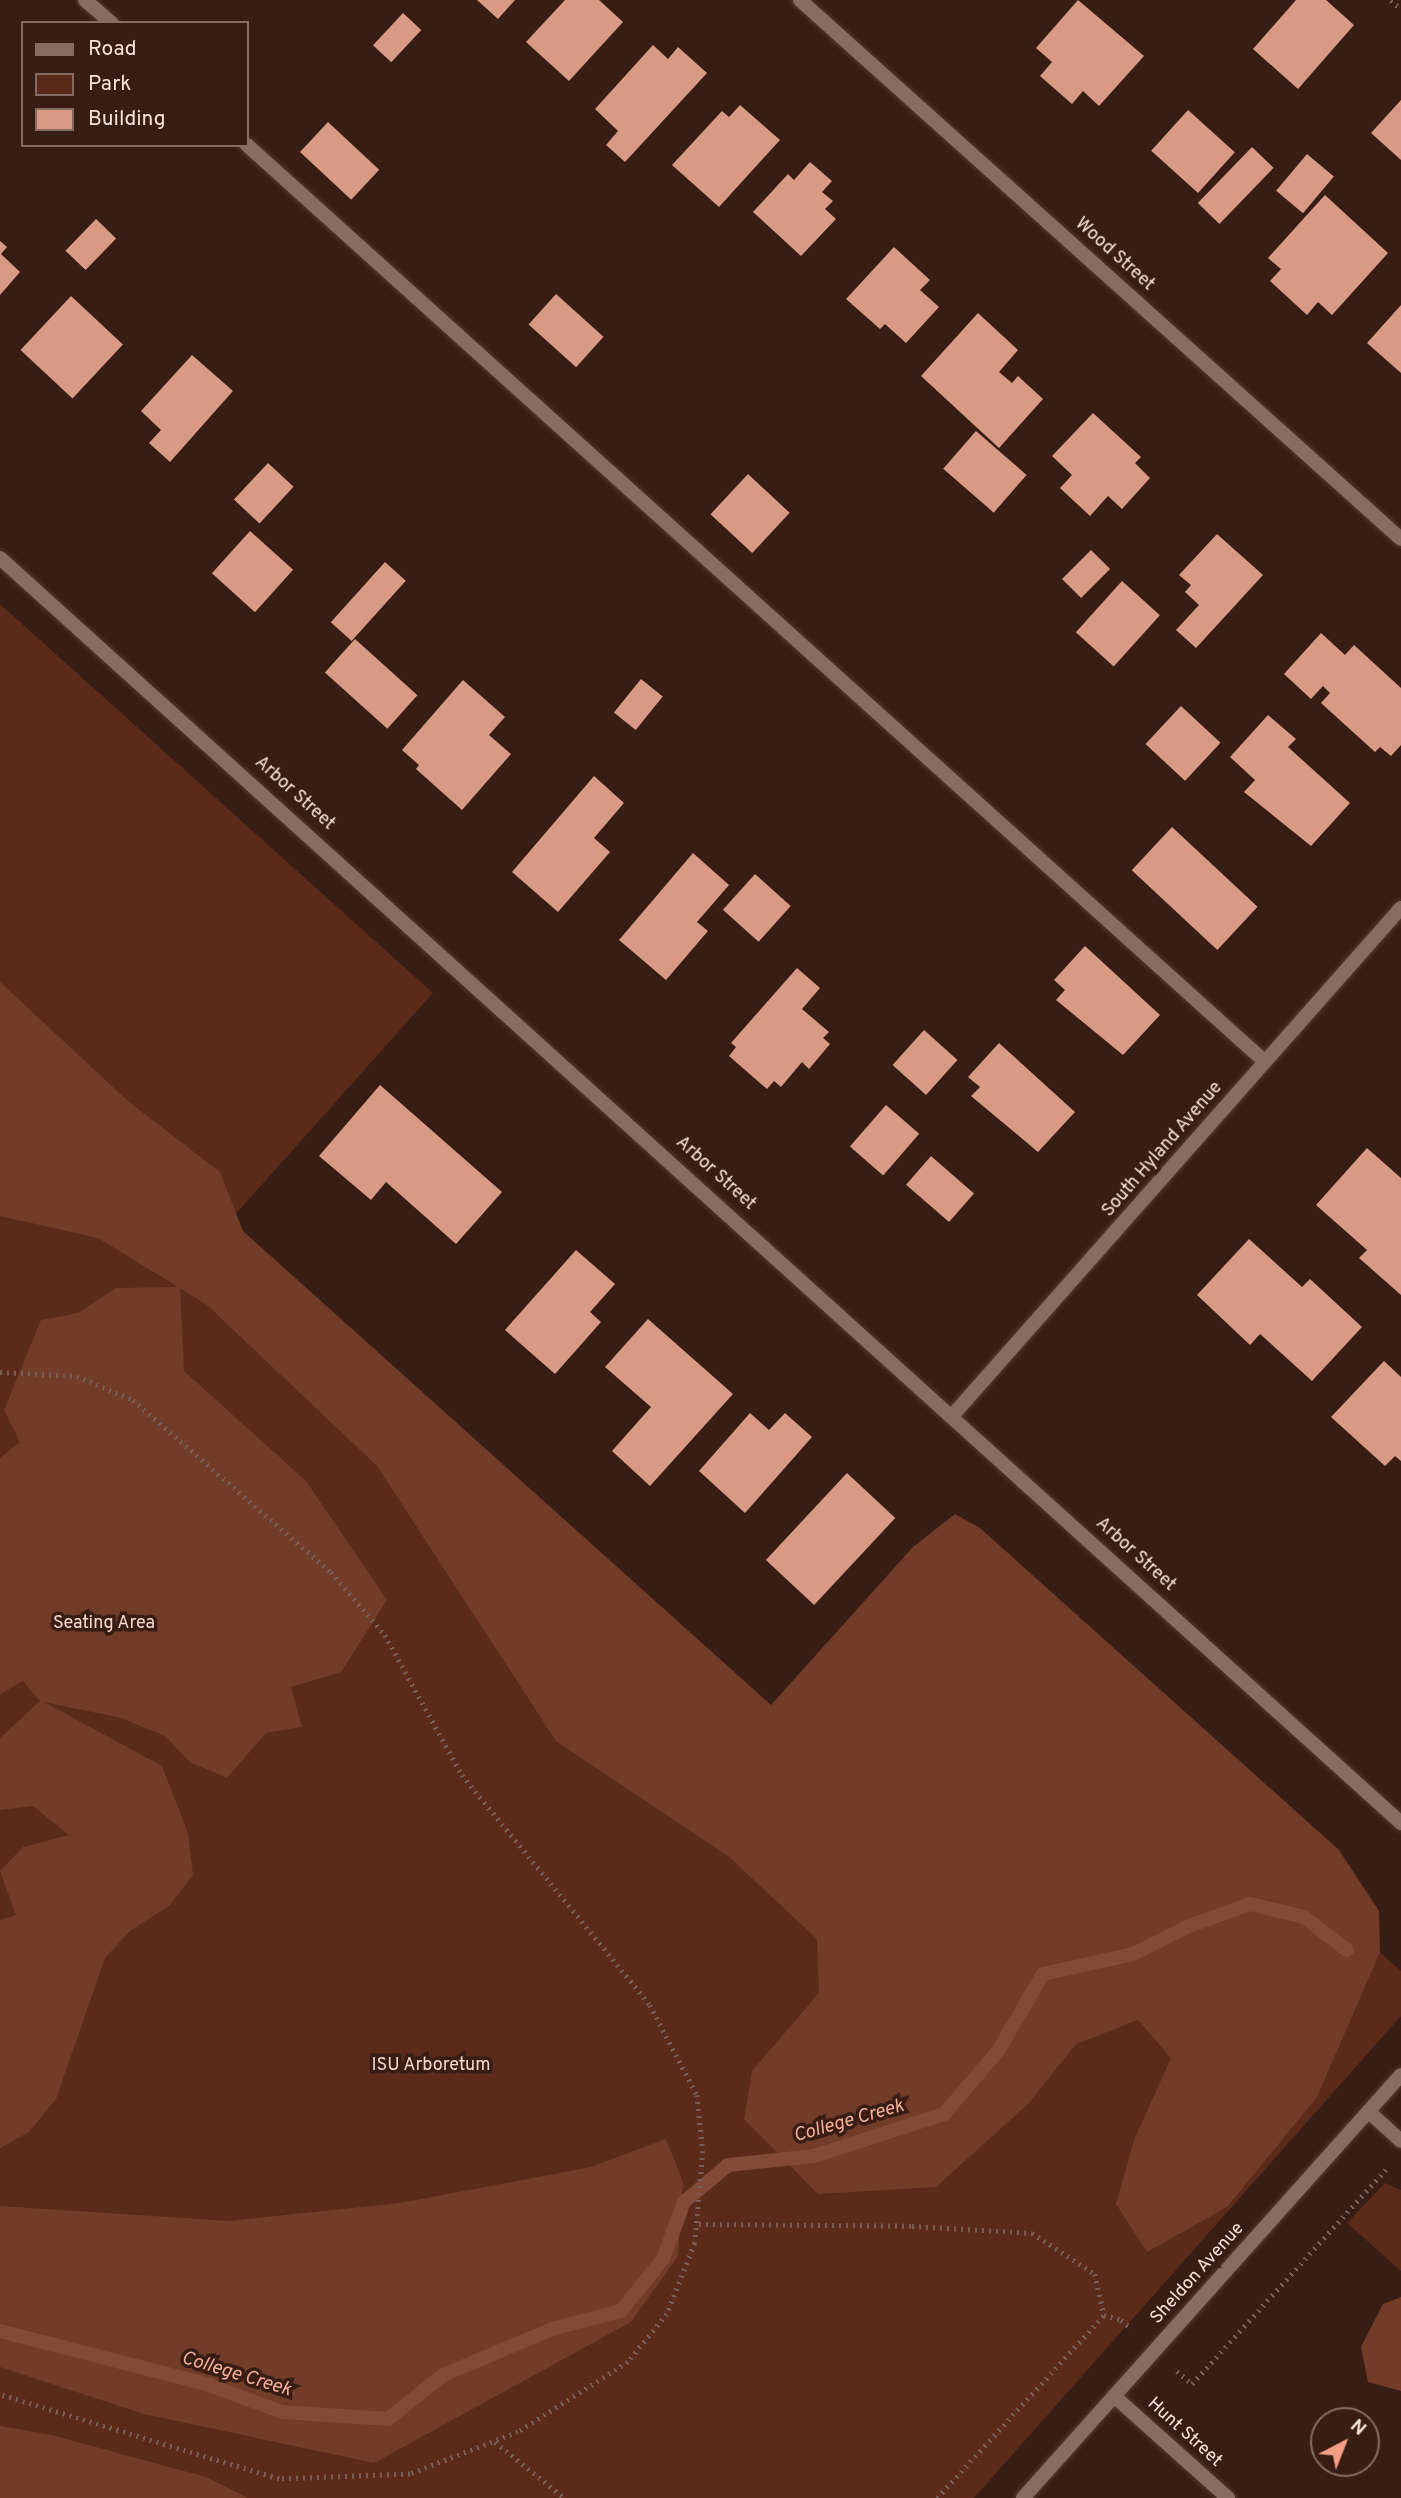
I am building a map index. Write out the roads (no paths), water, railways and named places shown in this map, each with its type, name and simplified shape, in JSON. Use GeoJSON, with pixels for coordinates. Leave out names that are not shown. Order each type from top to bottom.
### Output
{"type":"FeatureCollection","features":[{"type":"Feature","properties":{"kind":"street"},"geometry":{"type":"LineString","coordinates":[[85,0],[109,21]]}},
{"type":"Feature","properties":{"kind":"street","name":"Wood Street"},"geometry":{"type":"LineString","coordinates":[[800,0],[1401,539]]}},
{"type":"Feature","properties":{"kind":"street"},"geometry":{"type":"LineString","coordinates":[[248,146],[1265,1062]]}},
{"type":"Feature","properties":{"kind":"street","name":"Arbor Street"},"geometry":{"type":"LineString","coordinates":[[0,558],[1401,1822]]}},
{"type":"Feature","properties":{"kind":"street","name":"South Hyland Avenue"},"geometry":{"type":"LineString","coordinates":[[953,1416],[1401,908]]}},
{"type":"Feature","properties":{"kind":"street","name":"Sheldon Avenue"},"geometry":{"type":"LineString","coordinates":[[1023,2498],[1401,2076]]}},
{"type":"Feature","properties":{"kind":"street"},"geometry":{"type":"LineString","coordinates":[[1369,2112],[1401,2141]]}},
{"type":"Feature","properties":{"kind":"street","name":"Hunt Street"},"geometry":{"type":"LineString","coordinates":[[1114,2396],[1227,2498]]}},
{"type":"Feature","properties":{"kind":"waterway","name":"College Creek"},"geometry":{"type":"LineString","coordinates":[[0,2331],[206,2384],[282,2412],[388,2419],[443,2375],[555,2328],[621,2311],[663,2259],[684,2202],[728,2165],[814,2156],[944,2114],[998,2051],[1043,1974],[1133,1954],[1189,1926],[1250,1904],[1304,1917],[1347,1950]]}},
{"type":"Feature","properties":{"kind":"park label","name":"Seating Area"},"geometry":{"type":"Point","coordinates":[104,1624]}},
{"type":"Feature","properties":{"kind":"park label","name":"ISU Arboretum"},"geometry":{"type":"Point","coordinates":[431,2066]}}]}
